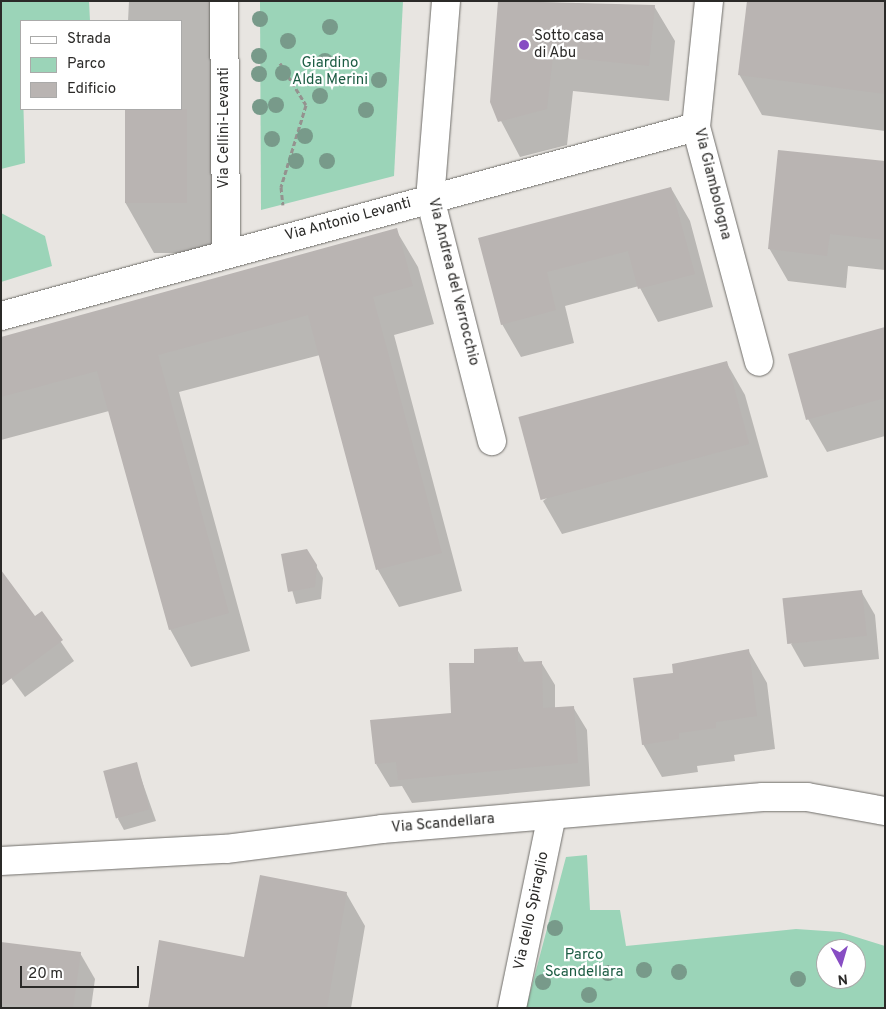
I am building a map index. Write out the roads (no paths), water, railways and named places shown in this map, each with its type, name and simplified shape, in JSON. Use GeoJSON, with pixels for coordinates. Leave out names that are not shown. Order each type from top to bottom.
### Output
{"type":"FeatureCollection","features":[{"type":"Feature","properties":{"kind":"street","name":"Via Cellini-Levanti"},"geometry":{"type":"LineString","coordinates":[[224,1],[226,254]]}},
{"type":"Feature","properties":{"kind":"street","name":"Via Andrea del Verrocchio"},"geometry":{"type":"LineString","coordinates":[[446,1],[430,198],[492,441]]}},
{"type":"Feature","properties":{"kind":"street","name":"Via Giambologna"},"geometry":{"type":"LineString","coordinates":[[709,1],[696,127],[759,362]]}},
{"type":"Feature","properties":{"kind":"street","name":"Via Antonio Levanti"},"geometry":{"type":"LineString","coordinates":[[1,316],[696,127]]}},
{"type":"Feature","properties":{"kind":"street","name":"Via Scandellara"},"geometry":{"type":"LineString","coordinates":[[1,861],[226,848],[382,829],[763,797],[807,797],[885,810]]}},
{"type":"Feature","properties":{"kind":"street","name":"Via dello Spiraglio"},"geometry":{"type":"LineString","coordinates":[[512,1008],[552,815]]}},
{"type":"Feature","properties":{"kind":"place","name":"Sotto casa di Abu"},"geometry":{"type":"Point","coordinates":[524,45]}},
{"type":"Feature","properties":{"kind":"park label","name":"Giardino Alda Merini"},"geometry":{"type":"Point","coordinates":[330,72]}},
{"type":"Feature","properties":{"kind":"park label","name":"Parco Scandellara"},"geometry":{"type":"Point","coordinates":[584,964]}}]}
